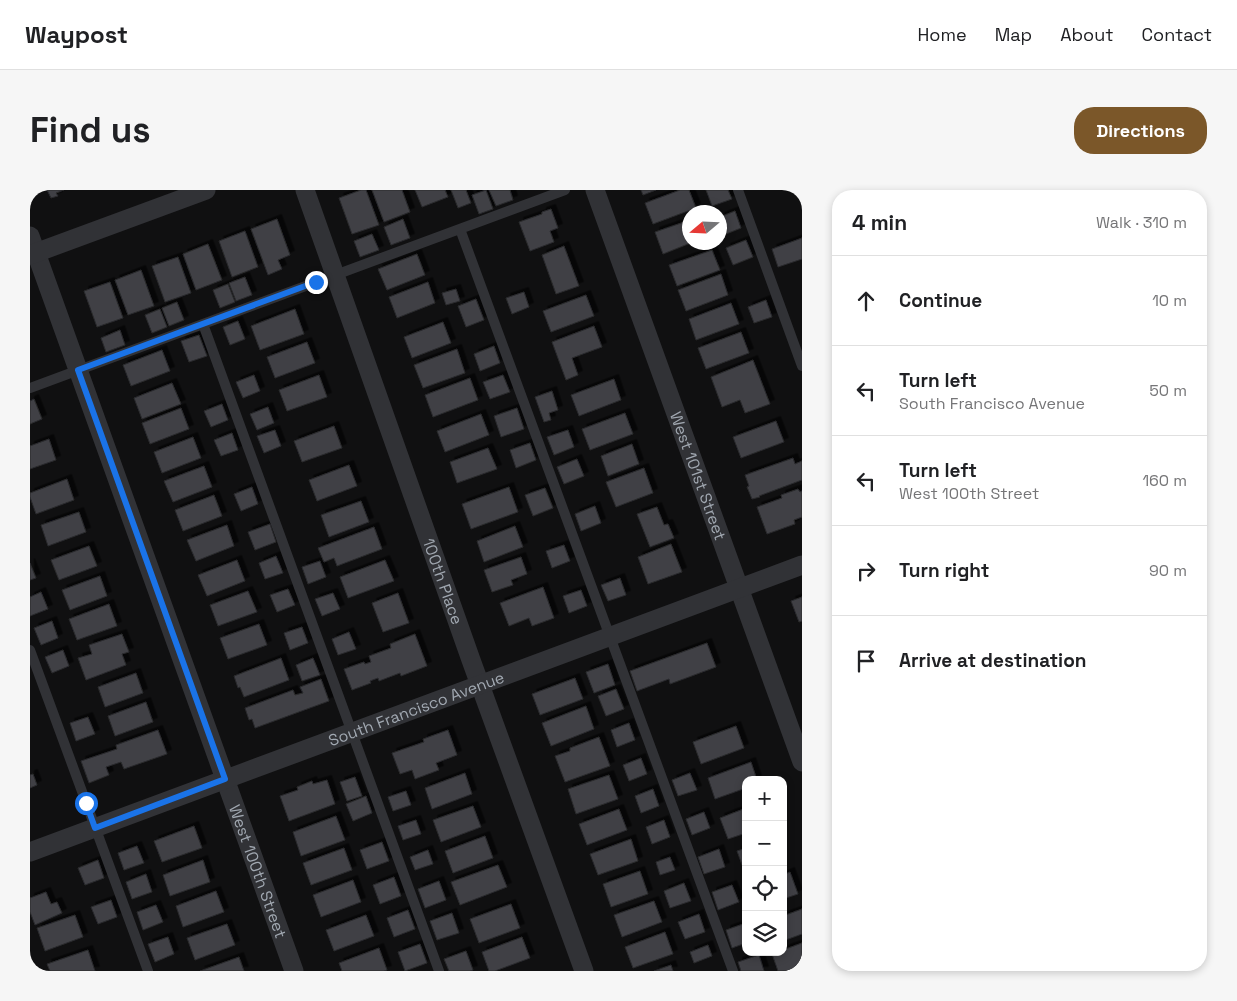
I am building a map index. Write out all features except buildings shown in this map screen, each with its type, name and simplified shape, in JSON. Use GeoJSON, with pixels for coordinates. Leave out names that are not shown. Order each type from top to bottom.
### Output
{"type":"FeatureCollection","features":[{"type":"Feature","properties":{"kind":"street"},"geometry":{"type":"LineString","coordinates":[[32,248],[206,190]]}},
{"type":"Feature","properties":{"kind":"street","name":"100th Place"},"geometry":{"type":"LineString","coordinates":[[305,190],[584,971]]}},
{"type":"Feature","properties":{"kind":"street","name":"West 101st Street"},"geometry":{"type":"LineString","coordinates":[[595,190],[802,762]]}},
{"type":"Feature","properties":{"kind":"street","name":"West 100th Street"},"geometry":{"type":"LineString","coordinates":[[32,248],[78,370],[294,971]]}},
{"type":"Feature","properties":{"kind":"street","name":"South Francisco Avenue"},"geometry":{"type":"LineString","coordinates":[[30,852],[802,565]]}},
{"type":"Feature","properties":{"kind":"lane"},"geometry":{"type":"LineString","coordinates":[[30,388],[565,190]]}},
{"type":"Feature","properties":{"kind":"lane"},"geometry":{"type":"LineString","coordinates":[[738,190],[802,366]]}},
{"type":"Feature","properties":{"kind":"lane"},"geometry":{"type":"LineString","coordinates":[[460,229],[733,971]]}},
{"type":"Feature","properties":{"kind":"lane"},"geometry":{"type":"LineString","coordinates":[[204,324],[439,971]]}},
{"type":"Feature","properties":{"kind":"lane"},"geometry":{"type":"LineString","coordinates":[[30,650],[148,971]]}},
{"type":"Feature","properties":{"kind":"route"},"geometry":{"type":"LineString","coordinates":[[86,803],[95,828],[225,779],[78,370],[316,282]]}}]}
